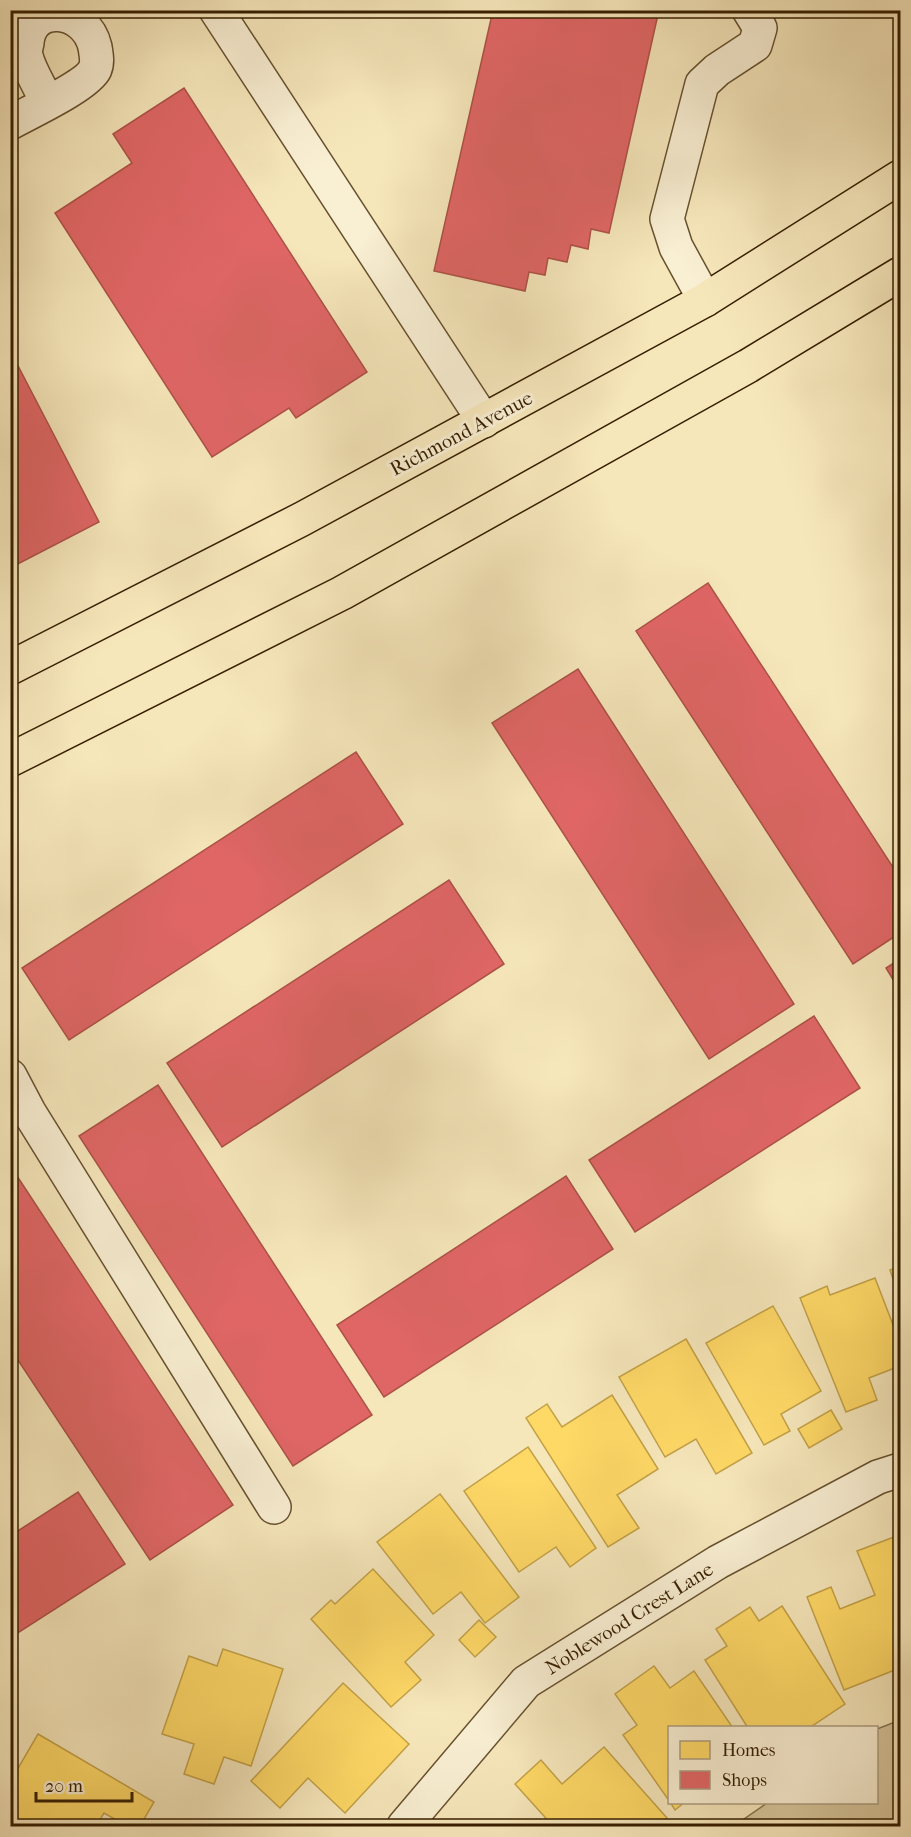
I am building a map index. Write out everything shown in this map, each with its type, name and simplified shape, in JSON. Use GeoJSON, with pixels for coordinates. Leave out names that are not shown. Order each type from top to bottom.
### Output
{"type":"FeatureCollection","features":[{"type":"Feature","properties":{"kind":"main road","name":"Richmond Avenue"},"geometry":{"type":"LineString","coordinates":[[10,668],[302,519],[705,300],[900,177]]}},
{"type":"Feature","properties":{"kind":"main road"},"geometry":{"type":"LineString","coordinates":[[10,760],[342,593],[748,366],[900,274]]}},
{"type":"Feature","properties":{"kind":"street"},"geometry":{"type":"LineString","coordinates":[[216,10],[484,421]]}},
{"type":"Feature","properties":{"kind":"street"},"geometry":{"type":"LineString","coordinates":[[705,300],[676,247],[667,219],[702,84],[717,70],[755,45],[760,28],[749,10]]}},
{"type":"Feature","properties":{"kind":"street"},"geometry":{"type":"LineString","coordinates":[[10,123],[47,102]]}},
{"type":"Feature","properties":{"kind":"street"},"geometry":{"type":"LineString","coordinates":[[10,1076],[29,1112],[274,1507]]}},
{"type":"Feature","properties":{"kind":"street","name":"Noblewood Crest Lane"},"geometry":{"type":"LineString","coordinates":[[404,1827],[526,1682],[718,1562],[878,1477],[900,1470]]}},
{"type":"Feature","properties":{"kind":"shaded area"},"geometry":{"type":"Polygon","coordinates":[[[900,1720],[900,1826],[734,1826],[766,1804],[878,1804],[878,1729],[900,1720]]]}},
{"type":"Feature","properties":{"kind":"building: Homes"},"geometry":{"type":"Polygon","coordinates":[[[900,1266],[900,1299],[890,1270],[900,1266]]]}},
{"type":"Feature","properties":{"kind":"building: Homes"},"geometry":{"type":"Polygon","coordinates":[[[875,1278],[900,1343],[900,1366],[869,1378],[877,1400],[846,1412],[800,1298],[827,1286],[830,1295],[875,1278]]]}},
{"type":"Feature","properties":{"kind":"building: Homes"},"geometry":{"type":"Polygon","coordinates":[[[773,1306],[821,1391],[781,1414],[790,1431],[764,1445],[706,1343],[773,1306]]]}},
{"type":"Feature","properties":{"kind":"building: Homes"},"geometry":{"type":"Polygon","coordinates":[[[686,1339],[752,1453],[716,1474],[696,1439],[665,1457],[619,1377],[686,1339]]]}},
{"type":"Feature","properties":{"kind":"building: Homes"},"geometry":{"type":"Polygon","coordinates":[[[612,1395],[658,1469],[617,1495],[639,1528],[608,1547],[526,1418],[547,1404],[562,1427],[612,1395]]]}},
{"type":"Feature","properties":{"kind":"building: Homes"},"geometry":{"type":"Polygon","coordinates":[[[831,1410],[842,1429],[809,1448],[798,1429],[831,1410]]]}},
{"type":"Feature","properties":{"kind":"building: Homes"},"geometry":{"type":"Polygon","coordinates":[[[528,1447],[596,1548],[570,1567],[556,1547],[519,1572],[464,1491],[528,1447]]]}},
{"type":"Feature","properties":{"kind":"building: Homes"},"geometry":{"type":"Polygon","coordinates":[[[440,1494],[519,1597],[485,1623],[461,1592],[433,1614],[377,1542],[440,1494]]]}},
{"type":"Feature","properties":{"kind":"building: Homes"},"geometry":{"type":"Polygon","coordinates":[[[894,1537],[900,1552],[900,1668],[844,1690],[807,1597],[831,1587],[840,1609],[875,1595],[857,1551],[894,1537]]]}},
{"type":"Feature","properties":{"kind":"building: Homes"},"geometry":{"type":"Polygon","coordinates":[[[373,1569],[434,1635],[405,1662],[421,1680],[391,1707],[311,1619],[331,1600],[335,1604],[373,1569]]]}},
{"type":"Feature","properties":{"kind":"building: Homes"},"geometry":{"type":"Polygon","coordinates":[[[782,1606],[845,1704],[812,1726],[747,1726],[705,1660],[727,1646],[716,1629],[750,1607],[759,1621],[782,1606]]]}},
{"type":"Feature","properties":{"kind":"building: Homes"},"geometry":{"type":"Polygon","coordinates":[[[479,1620],[496,1637],[475,1657],[459,1640],[479,1620]]]}},
{"type":"Feature","properties":{"kind":"building: Homes"},"geometry":{"type":"Polygon","coordinates":[[[223,1649],[283,1669],[251,1766],[224,1757],[214,1784],[184,1774],[194,1744],[162,1734],[189,1656],[217,1666],[223,1649]]]}},
{"type":"Feature","properties":{"kind":"building: Homes"},"geometry":{"type":"Polygon","coordinates":[[[654,1666],[670,1688],[694,1671],[732,1726],[668,1726],[668,1799],[623,1735],[637,1725],[615,1694],[654,1666]]]}},
{"type":"Feature","properties":{"kind":"building: Homes"},"geometry":{"type":"Polygon","coordinates":[[[343,1683],[409,1744],[345,1813],[308,1778],[280,1808],[251,1781],[343,1683]]]}},
{"type":"Feature","properties":{"kind":"building: Homes"},"geometry":{"type":"Polygon","coordinates":[[[38,1734],[154,1802],[140,1826],[127,1826],[104,1813],[96,1826],[10,1825],[10,1782],[38,1734]]]}},
{"type":"Feature","properties":{"kind":"building: Homes"},"geometry":{"type":"Polygon","coordinates":[[[604,1747],[667,1818],[657,1826],[553,1826],[515,1784],[541,1760],[562,1784],[604,1747]]]}},
{"type":"Feature","properties":{"kind":"building: Homes"},"geometry":{"type":"Polygon","coordinates":[[[671,1804],[682,1804],[675,1810],[671,1804]]]}},
{"type":"Feature","properties":{"kind":"building: Shops"},"geometry":{"type":"Polygon","coordinates":[[[493,10],[659,10],[609,233],[591,229],[588,249],[571,245],[567,262],[548,258],[545,275],[529,272],[525,291],[434,271],[493,10]]]}},
{"type":"Feature","properties":{"kind":"building: Shops"},"geometry":{"type":"Polygon","coordinates":[[[184,88],[367,372],[296,418],[289,408],[212,457],[55,213],[132,163],[113,134],[184,88]]]}},
{"type":"Feature","properties":{"kind":"building: Shops"},"geometry":{"type":"Polygon","coordinates":[[[14,358],[99,522],[10,568],[10,360],[14,358]]]}},
{"type":"Feature","properties":{"kind":"building: Shops"},"geometry":{"type":"Polygon","coordinates":[[[708,583],[900,878],[900,933],[853,964],[636,631],[708,583]]]}},
{"type":"Feature","properties":{"kind":"building: Shops"},"geometry":{"type":"Polygon","coordinates":[[[578,669],[794,1004],[709,1059],[492,723],[578,669]]]}},
{"type":"Feature","properties":{"kind":"building: Shops"},"geometry":{"type":"Polygon","coordinates":[[[356,752],[403,824],[69,1040],[22,968],[356,752]]]}},
{"type":"Feature","properties":{"kind":"building: Shops"},"geometry":{"type":"Polygon","coordinates":[[[449,880],[504,964],[222,1147],[167,1063],[449,880]]]}},
{"type":"Feature","properties":{"kind":"building: Shops"},"geometry":{"type":"Polygon","coordinates":[[[900,959],[900,991],[886,968],[900,959]]]}},
{"type":"Feature","properties":{"kind":"building: Shops"},"geometry":{"type":"Polygon","coordinates":[[[814,1016],[860,1088],[635,1232],[589,1160],[814,1016]]]}},
{"type":"Feature","properties":{"kind":"building: Shops"},"geometry":{"type":"Polygon","coordinates":[[[158,1085],[372,1415],[293,1466],[79,1136],[158,1085]]]}},
{"type":"Feature","properties":{"kind":"building: Shops"},"geometry":{"type":"Polygon","coordinates":[[[17,1176],[233,1505],[150,1560],[10,1348],[10,1180],[17,1176]]]}},
{"type":"Feature","properties":{"kind":"building: Shops"},"geometry":{"type":"Polygon","coordinates":[[[566,1176],[613,1249],[384,1397],[337,1325],[566,1176]]]}},
{"type":"Feature","properties":{"kind":"building: Shops"},"geometry":{"type":"Polygon","coordinates":[[[78,1492],[125,1564],[10,1638],[10,1536],[78,1492]]]}}]}
